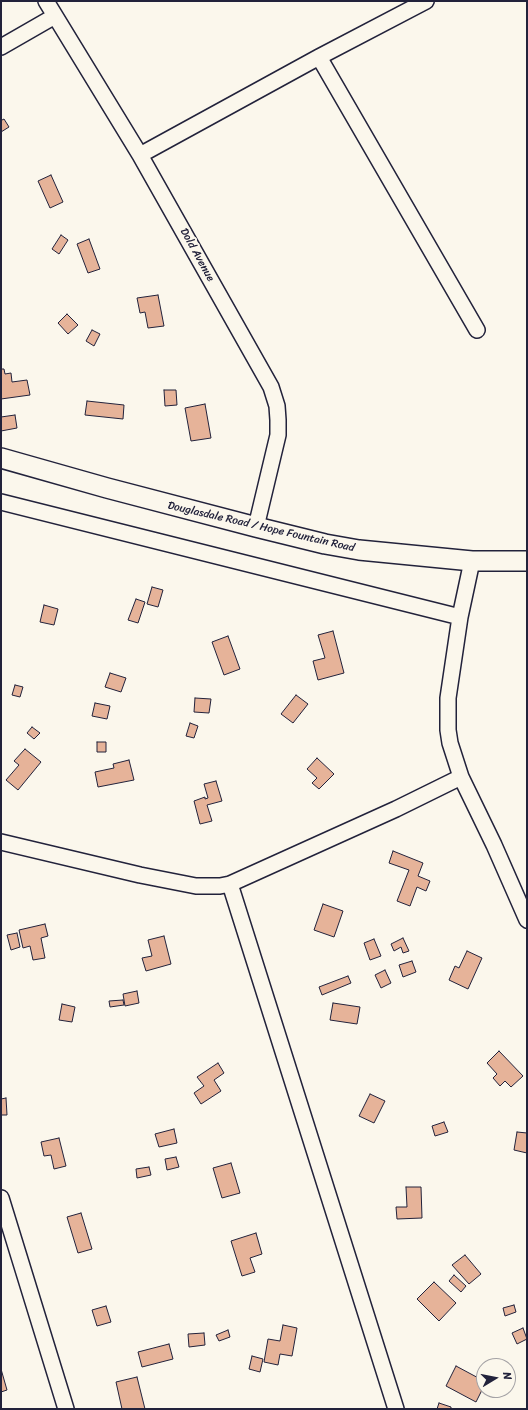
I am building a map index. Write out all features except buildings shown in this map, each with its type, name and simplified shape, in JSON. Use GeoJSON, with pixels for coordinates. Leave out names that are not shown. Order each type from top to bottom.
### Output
{"type":"FeatureCollection","features":[{"type":"Feature","properties":{"kind":"main road","name":"Douglasdale Road / Hope Fountain Road"},"geometry":{"type":"LineString","coordinates":[[1,458],[107,488],[325,544],[358,550],[472,561],[527,561]]}},
{"type":"Feature","properties":{"kind":"street","name":"Dold Avenue"},"geometry":{"type":"LineString","coordinates":[[46,1],[140,155],[266,378],[274,396],[278,420],[278,435],[256,527]]}},
{"type":"Feature","properties":{"kind":"street"},"geometry":{"type":"LineString","coordinates":[[140,155],[319,56],[426,1]]}},
{"type":"Feature","properties":{"kind":"street"},"geometry":{"type":"LineString","coordinates":[[1,48],[55,16]]}},
{"type":"Feature","properties":{"kind":"street"},"geometry":{"type":"LineString","coordinates":[[319,56],[477,330]]}},
{"type":"Feature","properties":{"kind":"street"},"geometry":{"type":"LineString","coordinates":[[1,502],[460,617]]}},
{"type":"Feature","properties":{"kind":"street"},"geometry":{"type":"LineString","coordinates":[[472,561],[460,617],[448,698],[447,718],[450,743],[461,777],[494,845],[527,920]]}},
{"type":"Feature","properties":{"kind":"street"},"geometry":{"type":"LineString","coordinates":[[1,842],[140,875],[182,883],[208,886],[230,884],[396,809],[461,777]]}},
{"type":"Feature","properties":{"kind":"street"},"geometry":{"type":"LineString","coordinates":[[230,884],[396,1409]]}},
{"type":"Feature","properties":{"kind":"street"},"geometry":{"type":"LineString","coordinates":[[1,1198],[66,1409]]}}]}
